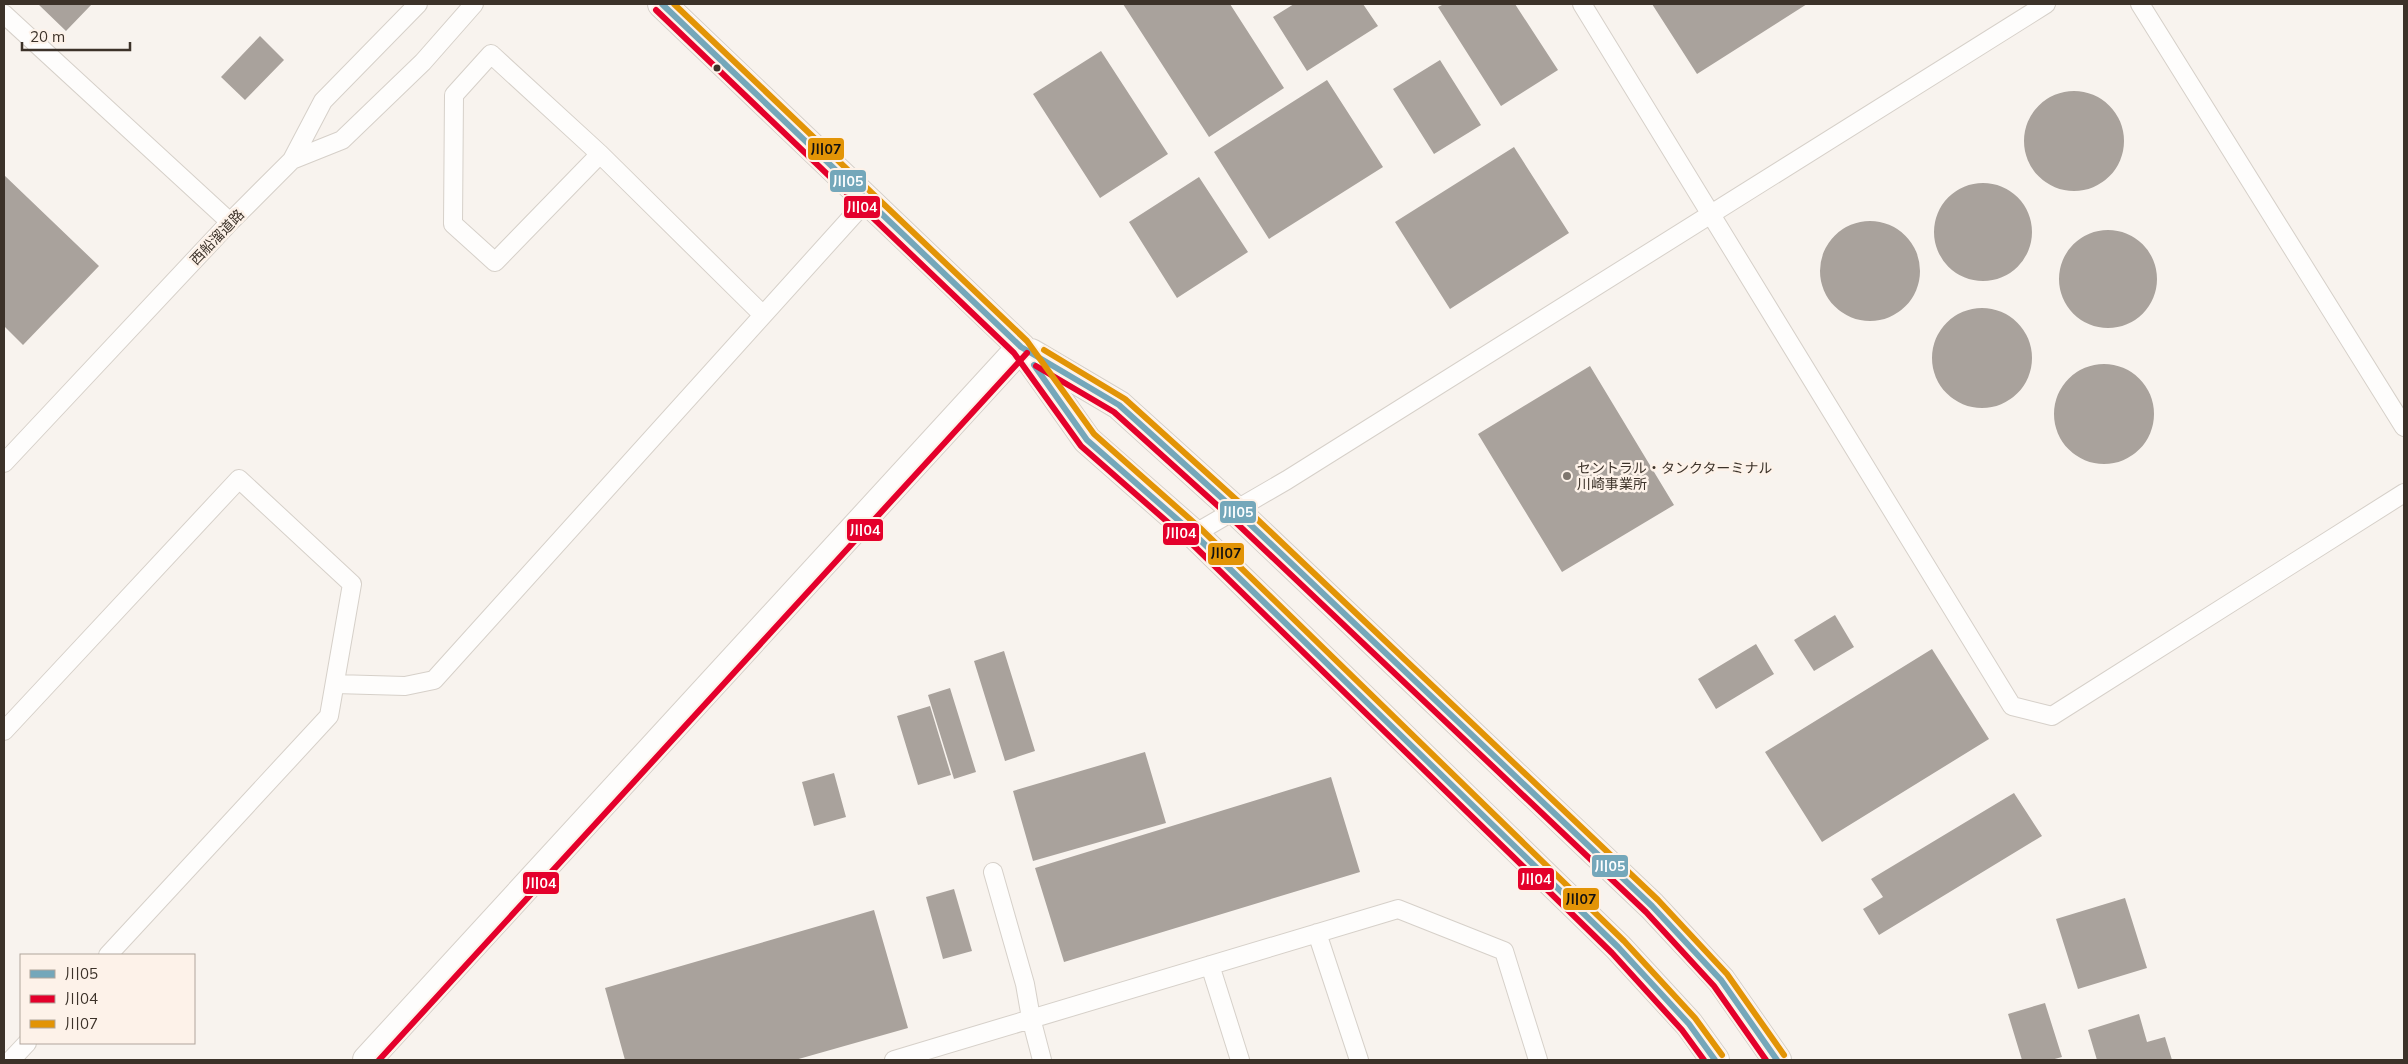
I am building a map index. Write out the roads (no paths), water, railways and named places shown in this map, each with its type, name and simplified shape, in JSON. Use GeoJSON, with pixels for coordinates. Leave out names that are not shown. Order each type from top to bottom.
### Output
{"type":"FeatureCollection","features":[{"type":"Feature","properties":{"kind":"street"},"geometry":{"type":"LineString","coordinates":[[662,4],[1021,347],[1087,440],[1194,534],[1618,947],[1688,1024],[1715,1060]]}},
{"type":"Feature","properties":{"kind":"street"},"geometry":{"type":"LineString","coordinates":[[1021,347],[1119,405],[1234,508],[1652,906],[1721,980],[1777,1060]]}},
{"type":"Feature","properties":{"kind":"street"},"geometry":{"type":"LineString","coordinates":[[367,1060],[1021,347]]}},
{"type":"Feature","properties":{"kind":"lane","name":"西船溜道路"},"geometry":{"type":"LineString","coordinates":[[4,463],[230,222],[292,160],[323,101],[418,4]]}},
{"type":"Feature","properties":{"kind":"lane"},"geometry":{"type":"LineString","coordinates":[[292,160],[342,140],[424,62],[474,4]]}},
{"type":"Feature","properties":{"kind":"lane"},"geometry":{"type":"LineString","coordinates":[[1582,4],[2012,706],[2052,716],[2404,494]]}},
{"type":"Feature","properties":{"kind":"lane"},"geometry":{"type":"LineString","coordinates":[[1194,534],[1234,508],[1296,475],[2046,4]]}},
{"type":"Feature","properties":{"kind":"lane"},"geometry":{"type":"LineString","coordinates":[[2140,4],[2404,427]]}},
{"type":"Feature","properties":{"kind":"lane"},"geometry":{"type":"LineString","coordinates":[[4,14],[230,222]]}},
{"type":"Feature","properties":{"kind":"lane"},"geometry":{"type":"LineString","coordinates":[[600,154],[495,262],[453,224],[454,95],[491,54],[600,154],[763,315]]}},
{"type":"Feature","properties":{"kind":"lane"},"geometry":{"type":"LineString","coordinates":[[335,684],[405,686],[434,680],[867,200]]}},
{"type":"Feature","properties":{"kind":"lane"},"geometry":{"type":"LineString","coordinates":[[4,732],[239,479],[352,584],[329,716],[109,954]]}},
{"type":"Feature","properties":{"kind":"lane"},"geometry":{"type":"LineString","coordinates":[[993,872],[1025,984],[1031,1018],[1042,1060]]}},
{"type":"Feature","properties":{"kind":"lane"},"geometry":{"type":"LineString","coordinates":[[894,1060],[1398,909],[1504,951],[1538,1060]]}},
{"type":"Feature","properties":{"kind":"lane"},"geometry":{"type":"LineString","coordinates":[[1317,933],[1359,1060]]}},
{"type":"Feature","properties":{"kind":"lane"},"geometry":{"type":"LineString","coordinates":[[1210,964],[1240,1060]]}},
{"type":"Feature","properties":{"kind":"lane"},"geometry":{"type":"LineString","coordinates":[[11,1060],[26,1044]]}},
{"type":"Feature","properties":{"kind":"place","name":"セントラル・タンクターミナル 川崎事業所"},"geometry":{"type":"Point","coordinates":[1567,476]}}]}
